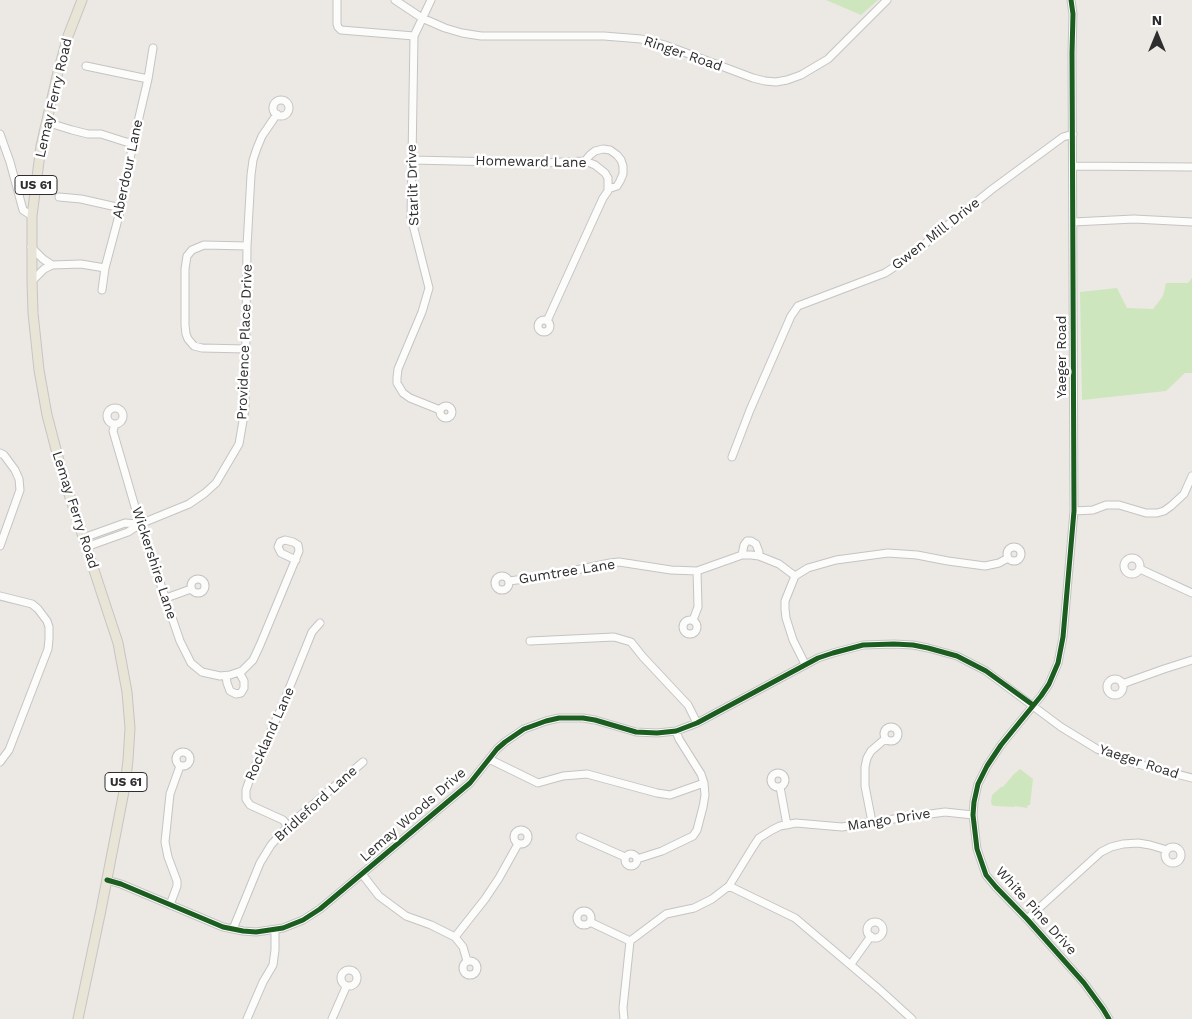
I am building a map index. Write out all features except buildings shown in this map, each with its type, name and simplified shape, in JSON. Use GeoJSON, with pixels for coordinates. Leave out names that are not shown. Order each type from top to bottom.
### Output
{"type":"FeatureCollection","features":[{"type":"Feature","properties":{"kind":"main road","name":"Lemay Ferry Road"},"geometry":{"type":"LineString","coordinates":[[78,1019],[126,780],[129,710],[125,675],[118,643],[59,460],[44,398],[35,335],[31,247],[32,216],[38,164],[46,122],[68,36],[82,0]]}},
{"type":"Feature","properties":{"kind":"street"},"geometry":{"type":"LineString","coordinates":[[337,0],[337,30],[414,36]]}},
{"type":"Feature","properties":{"kind":"street","name":"Ringer Road"},"geometry":{"type":"LineString","coordinates":[[395,0],[422,18],[453,31],[471,35],[632,38],[674,48],[759,80],[776,82],[801,75],[828,58],[887,0]]}},
{"type":"Feature","properties":{"kind":"street","name":"Starlit Drive"},"geometry":{"type":"LineString","coordinates":[[431,0],[414,36],[411,217],[429,288],[422,312],[398,368],[397,383],[403,393],[410,398],[440,410]]}},
{"type":"Feature","properties":{"kind":"street","name":"Yaeger Road"},"geometry":{"type":"LineString","coordinates":[[1072,0],[1074,511],[1065,624],[1061,650],[1049,684],[1033,705],[1076,737],[1097,749],[1130,762],[1192,778]]}},
{"type":"Feature","properties":{"kind":"street","name":"Aberdour Lane"},"geometry":{"type":"LineString","coordinates":[[102,290],[105,268],[121,208],[148,80],[153,48]]}},
{"type":"Feature","properties":{"kind":"street"},"geometry":{"type":"LineString","coordinates":[[86,66],[148,80]]}},
{"type":"Feature","properties":{"kind":"street","name":"Providence Place Drive"},"geometry":{"type":"LineString","coordinates":[[85,542],[128,532],[140,524],[189,504],[216,483],[239,444],[246,409],[247,246],[250,175],[253,160],[262,136],[277,114]]}},
{"type":"Feature","properties":{"kind":"street"},"geometry":{"type":"LineString","coordinates":[[46,122],[80,132],[101,134],[126,142],[134,142]]}},
{"type":"Feature","properties":{"kind":"street"},"geometry":{"type":"LineString","coordinates":[[0,134],[23,210],[32,216]]}},
{"type":"Feature","properties":{"kind":"street","name":"Gwen Mill Drive"},"geometry":{"type":"LineString","coordinates":[[732,456],[750,410],[798,306],[885,273],[905,260],[991,190],[1063,137],[1073,134]]}},
{"type":"Feature","properties":{"kind":"street"},"geometry":{"type":"LineString","coordinates":[[547,321],[603,198],[608,189],[617,186],[623,174],[621,160],[610,150],[596,151],[584,161]]}},
{"type":"Feature","properties":{"kind":"street","name":"Homeward Lane"},"geometry":{"type":"LineString","coordinates":[[412,160],[542,163],[584,161],[595,165],[605,173],[608,178],[608,189]]}},
{"type":"Feature","properties":{"kind":"street"},"geometry":{"type":"LineString","coordinates":[[1074,166],[1192,167]]}},
{"type":"Feature","properties":{"kind":"street"},"geometry":{"type":"LineString","coordinates":[[59,197],[121,208]]}},
{"type":"Feature","properties":{"kind":"street"},"geometry":{"type":"LineString","coordinates":[[1073,222],[1134,219],[1192,222]]}},
{"type":"Feature","properties":{"kind":"street"},"geometry":{"type":"LineString","coordinates":[[246,349],[202,348],[194,346],[188,339],[186,334],[185,269],[187,256],[192,250],[204,245],[247,246]]}},
{"type":"Feature","properties":{"kind":"street"},"geometry":{"type":"LineString","coordinates":[[31,247],[52,265]]}},
{"type":"Feature","properties":{"kind":"street"},"geometry":{"type":"LineString","coordinates":[[32,281],[44,269],[52,265],[82,264],[105,268]]}},
{"type":"Feature","properties":{"kind":"street","name":"Wickershire Lane"},"geometry":{"type":"LineString","coordinates":[[115,424],[112,431],[140,524],[180,642],[191,663],[202,672],[217,676],[226,676],[239,672]]}},
{"type":"Feature","properties":{"kind":"street"},"geometry":{"type":"LineString","coordinates":[[0,453],[4,455],[15,470],[19,479],[20,490],[0,546]]}},
{"type":"Feature","properties":{"kind":"street"},"geometry":{"type":"LineString","coordinates":[[1074,511],[1093,510],[1106,504],[1119,505],[1146,513],[1164,511],[1184,494],[1192,476]]}},
{"type":"Feature","properties":{"kind":"street"},"geometry":{"type":"LineString","coordinates":[[1184,494],[1192,499]]}},
{"type":"Feature","properties":{"kind":"street","name":"Gumtree Lane"},"geometry":{"type":"LineString","coordinates":[[742,555],[744,545],[747,541],[751,541],[756,544],[759,556]]}},
{"type":"Feature","properties":{"kind":"street"},"geometry":{"type":"LineString","coordinates":[[805,664],[793,640],[786,618],[785,601],[795,576],[808,568],[836,560],[888,553],[917,555],[985,566],[999,563],[1008,558]]}},
{"type":"Feature","properties":{"kind":"street","name":"Gumtree Lane"},"geometry":{"type":"LineString","coordinates":[[509,582],[619,562],[671,570],[697,571],[742,555],[759,556],[779,564],[795,576]]}},
{"type":"Feature","properties":{"kind":"street"},"geometry":{"type":"LineString","coordinates":[[226,676],[230,691],[236,694],[241,693],[244,688],[244,681],[239,672],[253,660],[296,560]]}},
{"type":"Feature","properties":{"kind":"street"},"geometry":{"type":"LineString","coordinates":[[1140,569],[1192,592]]}},
{"type":"Feature","properties":{"kind":"street"},"geometry":{"type":"LineString","coordinates":[[693,620],[698,607],[697,571]]}},
{"type":"Feature","properties":{"kind":"street"},"geometry":{"type":"LineString","coordinates":[[166,598],[191,589]]}},
{"type":"Feature","properties":{"kind":"street"},"geometry":{"type":"LineString","coordinates":[[0,596],[32,604],[47,621],[49,627],[48,649],[9,750],[0,762]]}},
{"type":"Feature","properties":{"kind":"street","name":"Rockland Lane"},"geometry":{"type":"LineString","coordinates":[[288,826],[283,820],[250,805],[246,799],[246,790],[312,632],[320,623]]}},
{"type":"Feature","properties":{"kind":"street"},"geometry":{"type":"LineString","coordinates":[[530,641],[614,637],[631,642],[688,705],[697,723]]}},
{"type":"Feature","properties":{"kind":"street","name":"Lemay Woods Drive"},"geometry":{"type":"LineString","coordinates":[[107,880],[121,884],[216,924],[233,929],[256,932],[275,930],[312,915],[470,783],[505,742],[524,729],[546,720],[583,718],[636,732],[657,733],[676,731],[697,723],[805,664],[833,653],[863,645],[894,644],[928,648],[958,656],[996,678],[1033,705]]}},
{"type":"Feature","properties":{"kind":"street"},"geometry":{"type":"LineString","coordinates":[[1122,684],[1192,660]]}},
{"type":"Feature","properties":{"kind":"street","name":"White Pine Drive"},"geometry":{"type":"LineString","coordinates":[[1033,705],[1001,745],[978,784],[973,815],[977,849],[986,874],[996,887],[1084,983],[1104,1009],[1109,1019]]}},
{"type":"Feature","properties":{"kind":"street"},"geometry":{"type":"LineString","coordinates":[[580,837],[626,857],[625,862],[629,866],[635,864],[637,859],[662,851],[693,836],[697,830],[703,808],[704,783],[676,731]]}},
{"type":"Feature","properties":{"kind":"street"},"geometry":{"type":"LineString","coordinates":[[872,822],[865,786],[865,767],[871,751],[885,739]]}},
{"type":"Feature","properties":{"kind":"street"},"geometry":{"type":"LineString","coordinates":[[489,759],[538,783],[562,776],[587,774],[657,794],[670,795],[704,783]]}},
{"type":"Feature","properties":{"kind":"street","name":"Bridleford Lane"},"geometry":{"type":"LineString","coordinates":[[233,929],[260,862],[271,845],[288,826],[363,762]]}},
{"type":"Feature","properties":{"kind":"street"},"geometry":{"type":"LineString","coordinates":[[170,905],[177,881],[168,857],[165,842],[170,794],[180,766]]}},
{"type":"Feature","properties":{"kind":"street"},"geometry":{"type":"LineString","coordinates":[[780,787],[787,824]]}},
{"type":"Feature","properties":{"kind":"street","name":"Mango Drive"},"geometry":{"type":"LineString","coordinates":[[630,941],[666,914],[704,904],[729,886],[759,838],[780,826],[796,823],[842,827],[945,812],[973,815]]}},
{"type":"Feature","properties":{"kind":"street"},"geometry":{"type":"LineString","coordinates":[[1027,919],[1101,852],[1123,844],[1138,843],[1167,850]]}},
{"type":"Feature","properties":{"kind":"street"},"geometry":{"type":"LineString","coordinates":[[455,937],[485,899],[518,844]]}},
{"type":"Feature","properties":{"kind":"street"},"geometry":{"type":"LineString","coordinates":[[362,874],[379,896],[406,916],[431,924],[455,937],[463,947],[468,961]]}},
{"type":"Feature","properties":{"kind":"street"},"geometry":{"type":"LineString","coordinates":[[729,886],[796,918],[912,1019]]}},
{"type":"Feature","properties":{"kind":"street"},"geometry":{"type":"LineString","coordinates":[[590,922],[630,941],[623,1008],[624,1019]]}},
{"type":"Feature","properties":{"kind":"street"},"geometry":{"type":"LineString","coordinates":[[247,1019],[263,982],[273,965],[275,930]]}},
{"type":"Feature","properties":{"kind":"street"},"geometry":{"type":"LineString","coordinates":[[851,964],[871,936]]}},
{"type":"Feature","properties":{"kind":"street"},"geometry":{"type":"LineString","coordinates":[[332,1019],[346,987]]}},
{"type":"Feature","properties":{"kind":"green space"},"geometry":{"type":"Polygon","coordinates":[[[826,0],[878,0],[861,15],[826,0]]]}},
{"type":"Feature","properties":{"kind":"green space"},"geometry":{"type":"Polygon","coordinates":[[[1192,278],[1192,373],[1185,373],[1166,391],[1082,400],[1080,292],[1117,288],[1127,308],[1153,309],[1163,296],[1166,283],[1188,283],[1192,278]]]}},
{"type":"Feature","properties":{"kind":"green space"},"geometry":{"type":"Polygon","coordinates":[[[1020,769],[1033,779],[1030,805],[1027,808],[992,805],[992,795],[1003,787],[1020,769]]]}},
{"type":"Feature","properties":{"kind":"cycle path"},"geometry":{"type":"LineString","coordinates":[[1071,0],[1073,14],[1074,511],[1063,637],[1058,663],[1049,684],[987,766],[978,784],[973,815],[977,849],[986,875],[1084,983],[1109,1019]]}},
{"type":"Feature","properties":{"kind":"cycle path"},"geometry":{"type":"LineString","coordinates":[[107,880],[121,884],[223,927],[256,932],[283,928],[303,920],[320,909],[470,783],[497,749],[524,729],[559,718],[583,718],[636,732],[657,733],[676,731],[697,723],[818,658],[863,645],[913,645],[957,656],[986,671],[1033,705]]}}]}
